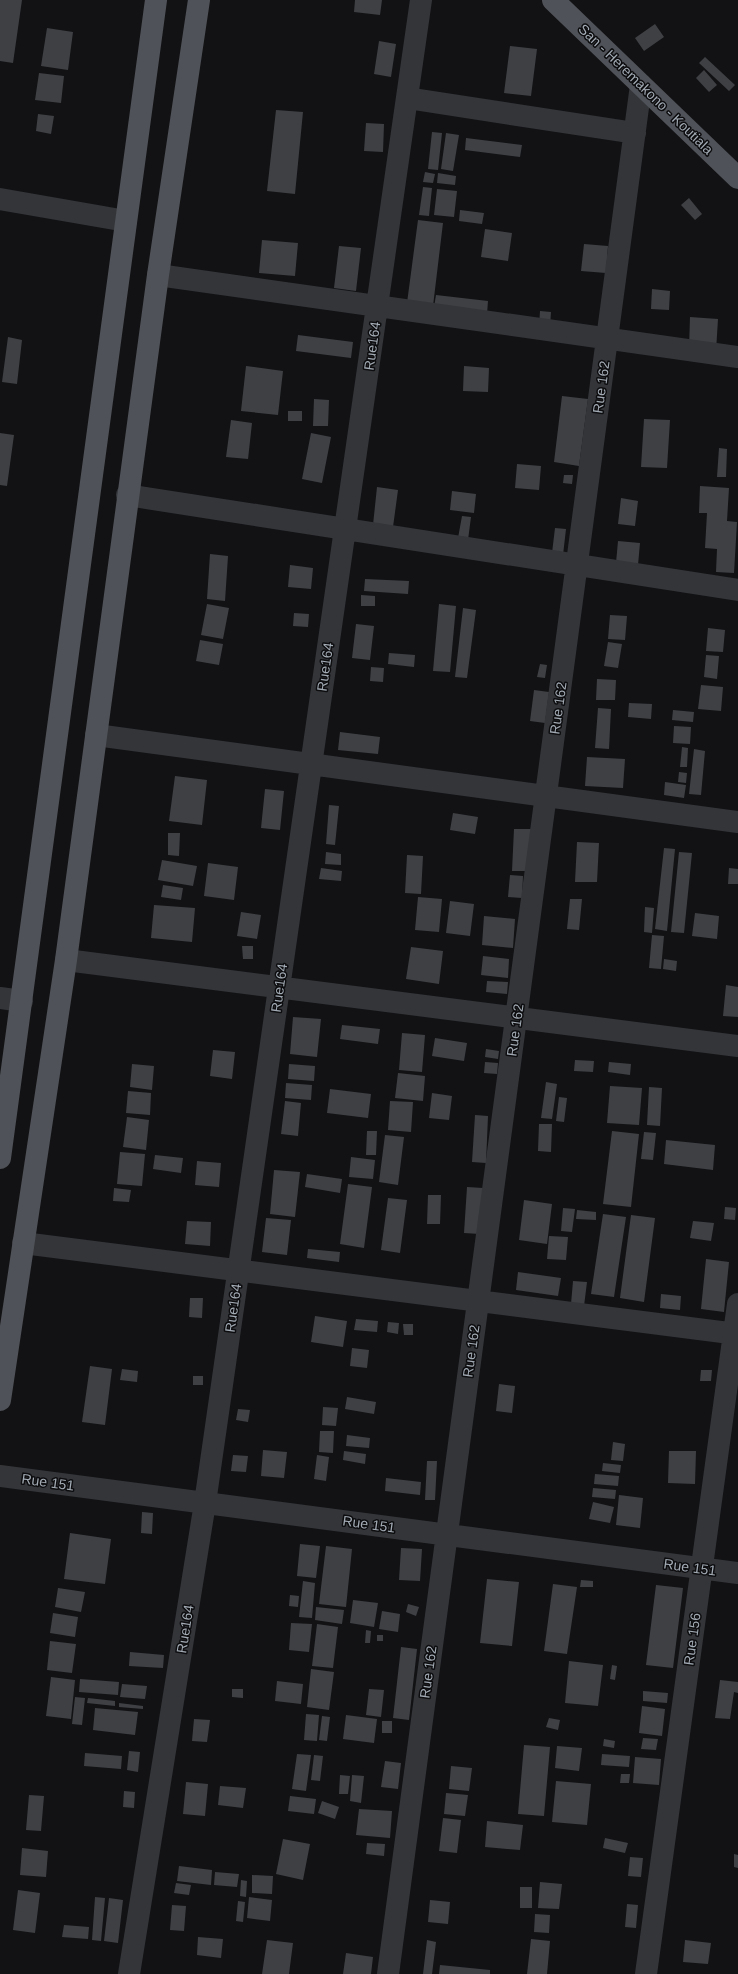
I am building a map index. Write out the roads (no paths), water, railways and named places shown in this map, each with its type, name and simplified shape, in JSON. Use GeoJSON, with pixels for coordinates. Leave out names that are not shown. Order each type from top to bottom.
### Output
{"type":"FeatureCollection","features":[{"type":"Feature","properties":{"kind":"main road"},"geometry":{"type":"LineString","coordinates":[[0,1158],[156,0]]}},
{"type":"Feature","properties":{"kind":"main road"},"geometry":{"type":"LineString","coordinates":[[0,1400],[66,960],[127,495],[199,0]]}},
{"type":"Feature","properties":{"kind":"main road","name":"San - Heremakono - Koutiala"},"geometry":{"type":"LineString","coordinates":[[562,3],[641,85],[738,178]]}},
{"type":"Feature","properties":{"kind":"street","name":"Rue164"},"geometry":{"type":"LineString","coordinates":[[129,1974],[205,1503],[421,0]]}},
{"type":"Feature","properties":{"kind":"street","name":"Rue 162"},"geometry":{"type":"LineString","coordinates":[[388,1974],[641,85]]}},
{"type":"Feature","properties":{"kind":"street"},"geometry":{"type":"LineString","coordinates":[[407,98],[635,133]]}},
{"type":"Feature","properties":{"kind":"street"},"geometry":{"type":"LineString","coordinates":[[0,199],[126,221]]}},
{"type":"Feature","properties":{"kind":"street"},"geometry":{"type":"LineString","coordinates":[[158,275],[738,357]]}},
{"type":"Feature","properties":{"kind":"street"},"geometry":{"type":"LineString","coordinates":[[127,495],[738,590]]}},
{"type":"Feature","properties":{"kind":"street"},"geometry":{"type":"LineString","coordinates":[[96,735],[738,822]]}},
{"type":"Feature","properties":{"kind":"street"},"geometry":{"type":"LineString","coordinates":[[66,960],[738,1046]]}},
{"type":"Feature","properties":{"kind":"street"},"geometry":{"type":"LineString","coordinates":[[0,998],[22,1001]]}},
{"type":"Feature","properties":{"kind":"street"},"geometry":{"type":"LineString","coordinates":[[23,1243],[736,1334]]}},
{"type":"Feature","properties":{"kind":"street","name":"Rue 156"},"geometry":{"type":"LineString","coordinates":[[646,1974],[736,1334],[738,1304]]}},
{"type":"Feature","properties":{"kind":"street","name":"Rue 151"},"geometry":{"type":"LineString","coordinates":[[0,1476],[738,1573]]}}]}
